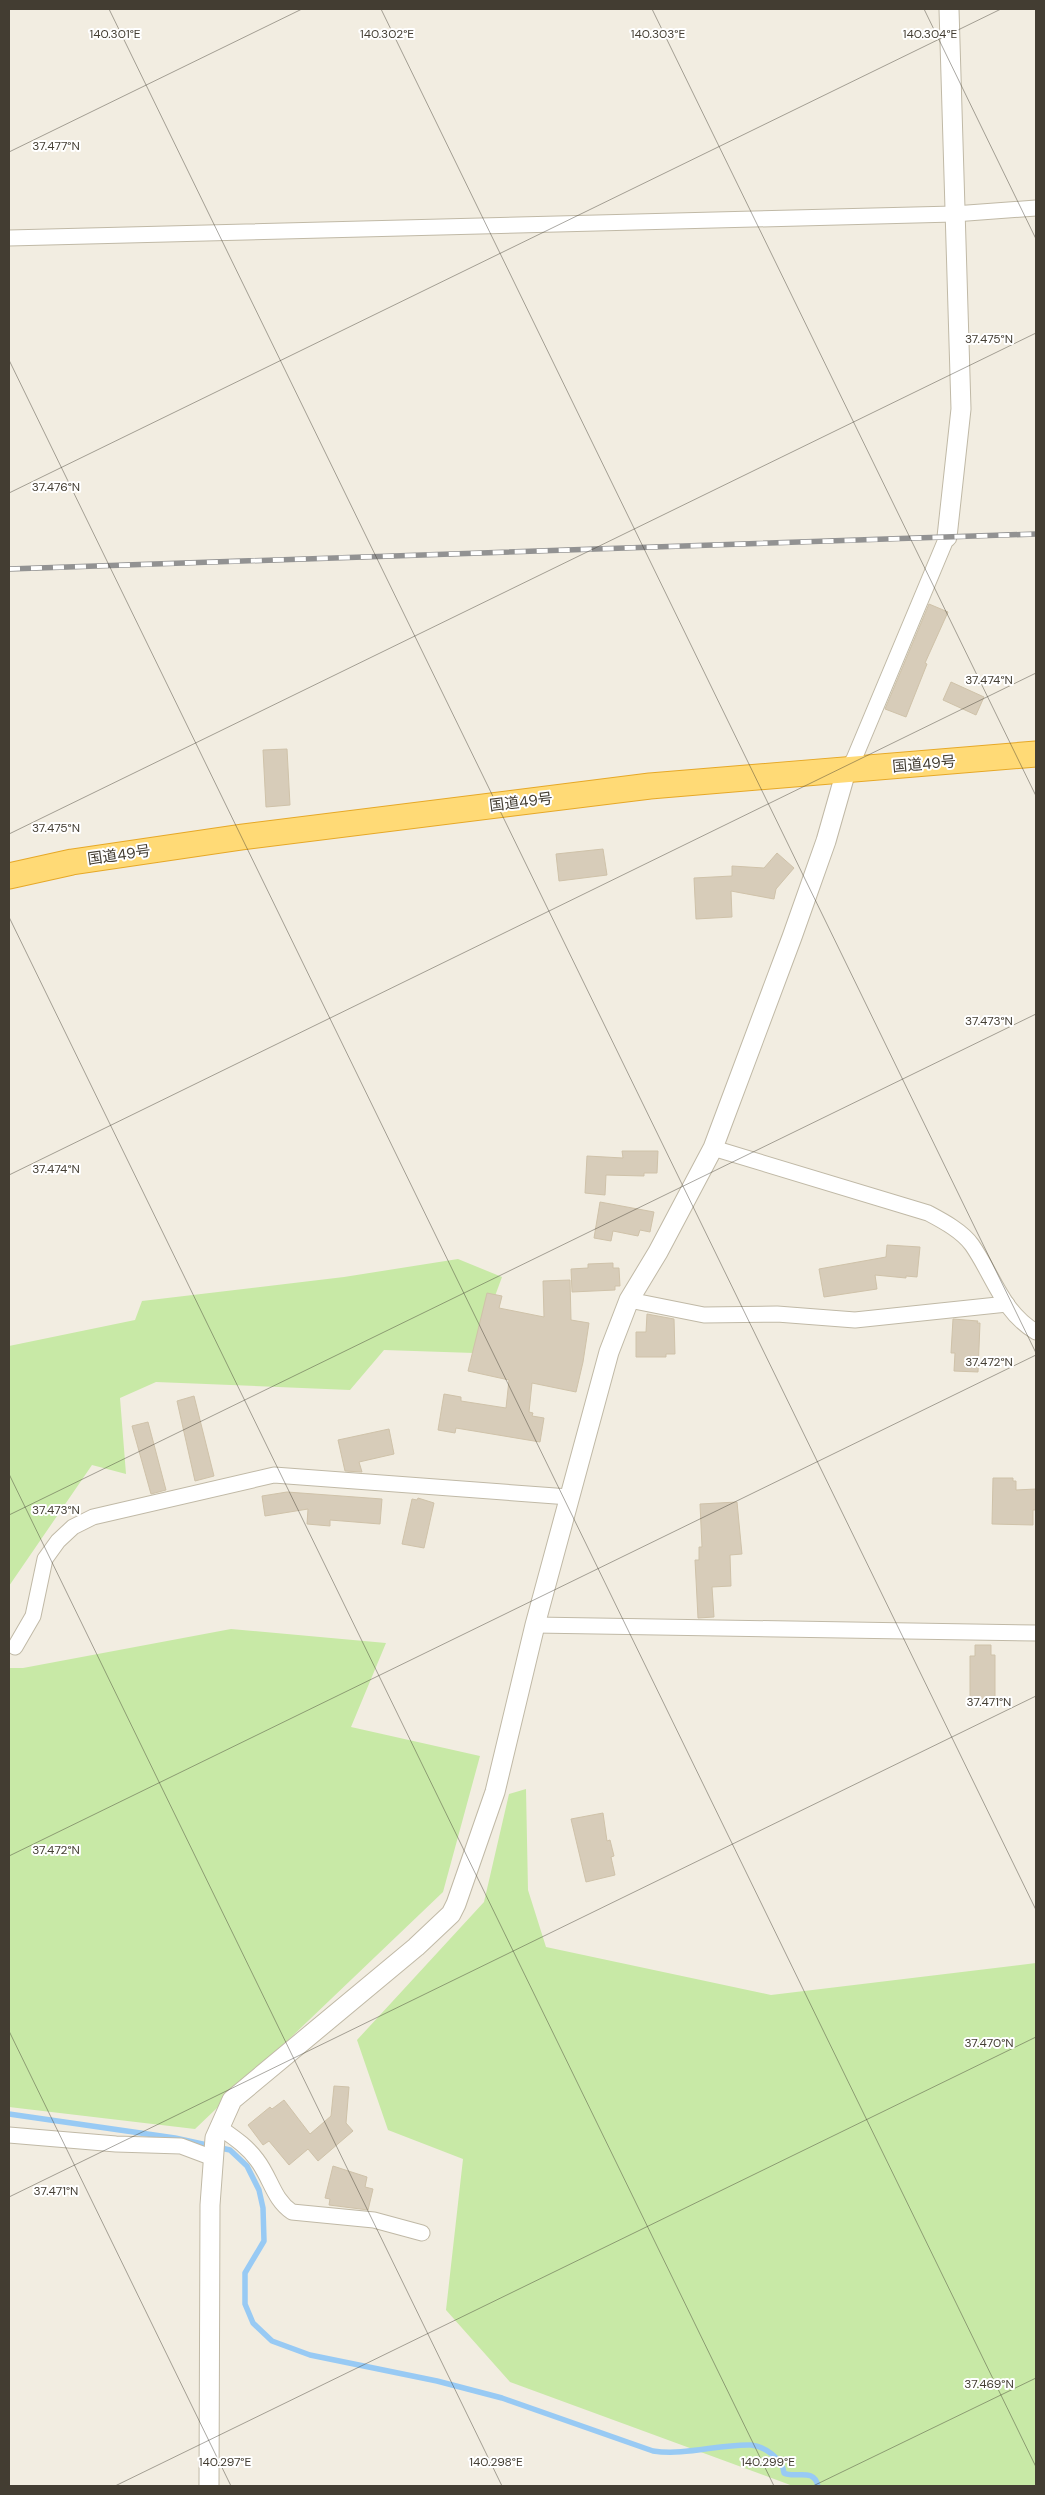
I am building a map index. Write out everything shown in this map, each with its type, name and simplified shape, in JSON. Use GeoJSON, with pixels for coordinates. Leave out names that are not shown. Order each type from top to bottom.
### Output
{"type":"FeatureCollection","features":[{"type":"Feature","properties":{"kind":"highway","name":"国道49号"},"geometry":{"type":"LineString","coordinates":[[9,876],[72,862],[242,837],[630,788],[1036,754]]}},
{"type":"Feature","properties":{"kind":"street"},"geometry":{"type":"LineString","coordinates":[[209,2486],[210,2205],[215,2138],[219,2126],[232,2100],[416,1947],[451,1914],[460,1897],[495,1792],[535,1625],[609,1352],[629,1300],[658,1252],[713,1148],[826,841],[846,771],[868,725],[946,537],[961,409],[949,9]]}},
{"type":"Feature","properties":{"kind":"street"},"geometry":{"type":"LineString","coordinates":[[9,238],[954,214],[1036,208]]}},
{"type":"Feature","properties":{"kind":"street"},"geometry":{"type":"LineString","coordinates":[[713,1148],[928,1213],[948,1224],[971,1243],[1006,1304],[1017,1318],[1036,1332]]}},
{"type":"Feature","properties":{"kind":"street"},"geometry":{"type":"LineString","coordinates":[[629,1300],[704,1315],[777,1314],[855,1320],[1006,1304]]}},
{"type":"Feature","properties":{"kind":"street"},"geometry":{"type":"LineString","coordinates":[[15,1647],[33,1616],[45,1559],[58,1542],[73,1528],[94,1517],[274,1475],[569,1497]]}},
{"type":"Feature","properties":{"kind":"street"},"geometry":{"type":"LineString","coordinates":[[535,1625],[1036,1633]]}},
{"type":"Feature","properties":{"kind":"street"},"geometry":{"type":"LineString","coordinates":[[219,2126],[241,2142],[257,2160],[273,2191],[292,2212],[374,2220],[422,2233]]}},
{"type":"Feature","properties":{"kind":"street"},"geometry":{"type":"LineString","coordinates":[[9,2135],[116,2144],[181,2146],[213,2158]]}},
{"type":"Feature","properties":{"kind":"green space"},"geometry":{"type":"Polygon","coordinates":[[[458,1259],[502,1277],[474,1353],[384,1350],[350,1390],[156,1382],[120,1398],[126,1474],[92,1465],[9,1586],[9,1346],[135,1320],[142,1301],[344,1277],[458,1259]]]}},
{"type":"Feature","properties":{"kind":"green space"},"geometry":{"type":"Polygon","coordinates":[[[231,1629],[386,1643],[351,1727],[480,1756],[443,1892],[195,2129],[9,2107],[9,1668],[23,1668],[231,1629]]]}},
{"type":"Feature","properties":{"kind":"green space"},"geometry":{"type":"Polygon","coordinates":[[[526,1789],[528,1890],[546,1947],[771,1995],[1036,1963],[1036,2486],[793,2486],[510,2382],[446,2310],[463,2159],[388,2130],[357,2040],[484,1902],[509,1794],[526,1789]]]}},
{"type":"Feature","properties":{"kind":"building"},"geometry":{"type":"Polygon","coordinates":[[[929,604],[948,612],[925,663],[927,664],[906,717],[885,709],[929,604]]]}},
{"type":"Feature","properties":{"kind":"building"},"geometry":{"type":"Polygon","coordinates":[[[951,682],[984,697],[976,715],[943,700],[951,682]]]}},
{"type":"Feature","properties":{"kind":"building"},"geometry":{"type":"Polygon","coordinates":[[[287,749],[290,805],[266,807],[263,750],[287,749]]]}},
{"type":"Feature","properties":{"kind":"building"},"geometry":{"type":"Polygon","coordinates":[[[603,849],[607,875],[559,881],[556,854],[603,849]]]}},
{"type":"Feature","properties":{"kind":"building"},"geometry":{"type":"Polygon","coordinates":[[[777,853],[794,868],[776,889],[774,899],[731,891],[732,917],[696,919],[694,878],[732,876],[732,866],[764,868],[777,853]]]}},
{"type":"Feature","properties":{"kind":"building"},"geometry":{"type":"Polygon","coordinates":[[[622,1151],[658,1151],[657,1173],[644,1173],[644,1176],[606,1175],[605,1195],[585,1193],[587,1156],[623,1158],[622,1151]]]}},
{"type":"Feature","properties":{"kind":"building"},"geometry":{"type":"Polygon","coordinates":[[[600,1202],[654,1212],[650,1232],[640,1230],[638,1236],[613,1231],[611,1241],[594,1238],[600,1202]]]}},
{"type":"Feature","properties":{"kind":"building"},"geometry":{"type":"Polygon","coordinates":[[[887,1245],[920,1247],[917,1277],[906,1276],[906,1278],[875,1275],[877,1289],[824,1297],[819,1269],[886,1257],[887,1245]]]}},
{"type":"Feature","properties":{"kind":"building"},"geometry":{"type":"Polygon","coordinates":[[[613,1263],[613,1268],[619,1268],[620,1286],[615,1286],[615,1290],[572,1292],[571,1269],[588,1268],[588,1264],[613,1263]]]}},
{"type":"Feature","properties":{"kind":"building"},"geometry":{"type":"Polygon","coordinates":[[[570,1280],[571,1320],[589,1323],[583,1362],[576,1392],[532,1383],[529,1412],[533,1413],[532,1416],[544,1418],[540,1442],[456,1428],[455,1433],[438,1430],[444,1394],[461,1397],[461,1401],[506,1408],[509,1380],[468,1371],[487,1293],[502,1296],[499,1308],[544,1317],[543,1281],[570,1280]]]}},
{"type":"Feature","properties":{"kind":"building"},"geometry":{"type":"Polygon","coordinates":[[[647,1314],[674,1319],[675,1354],[666,1354],[666,1357],[636,1357],[636,1332],[646,1332],[647,1314]]]}},
{"type":"Feature","properties":{"kind":"building"},"geometry":{"type":"Polygon","coordinates":[[[953,1319],[978,1321],[977,1323],[980,1323],[978,1372],[954,1371],[955,1353],[951,1353],[953,1319]]]}},
{"type":"Feature","properties":{"kind":"building"},"geometry":{"type":"Polygon","coordinates":[[[194,1396],[214,1476],[195,1481],[177,1401],[194,1396]]]}},
{"type":"Feature","properties":{"kind":"building"},"geometry":{"type":"Polygon","coordinates":[[[148,1422],[166,1490],[151,1494],[132,1426],[148,1422]]]}},
{"type":"Feature","properties":{"kind":"building"},"geometry":{"type":"Polygon","coordinates":[[[389,1429],[394,1454],[359,1462],[362,1472],[345,1471],[338,1440],[389,1429]]]}},
{"type":"Feature","properties":{"kind":"building"},"geometry":{"type":"Polygon","coordinates":[[[993,1478],[1013,1478],[1013,1481],[1016,1481],[1016,1490],[1036,1489],[1036,1510],[1033,1510],[1033,1525],[992,1524],[993,1478]]]}},
{"type":"Feature","properties":{"kind":"building"},"geometry":{"type":"Polygon","coordinates":[[[287,1492],[382,1499],[380,1524],[330,1520],[330,1526],[307,1524],[308,1509],[265,1516],[262,1496],[287,1492]]]}},
{"type":"Feature","properties":{"kind":"building"},"geometry":{"type":"Polygon","coordinates":[[[418,1498],[434,1503],[424,1548],[402,1544],[412,1499],[417,1500],[418,1498]]]}},
{"type":"Feature","properties":{"kind":"building"},"geometry":{"type":"Polygon","coordinates":[[[737,1502],[742,1554],[730,1555],[731,1586],[712,1587],[714,1617],[698,1618],[695,1560],[699,1560],[699,1547],[702,1547],[700,1504],[737,1502]]]}},
{"type":"Feature","properties":{"kind":"building"},"geometry":{"type":"Polygon","coordinates":[[[975,1645],[991,1645],[991,1655],[995,1655],[995,1699],[970,1699],[970,1656],[975,1656],[975,1645]]]}},
{"type":"Feature","properties":{"kind":"building"},"geometry":{"type":"Polygon","coordinates":[[[603,1813],[607,1841],[610,1840],[614,1856],[611,1857],[615,1875],[586,1882],[571,1819],[603,1813]]]}},
{"type":"Feature","properties":{"kind":"building"},"geometry":{"type":"Polygon","coordinates":[[[334,2086],[349,2087],[346,2123],[353,2131],[318,2161],[308,2149],[289,2165],[269,2141],[263,2145],[248,2125],[270,2107],[272,2109],[284,2100],[310,2134],[331,2116],[334,2086]]]}},
{"type":"Feature","properties":{"kind":"building"},"geometry":{"type":"Polygon","coordinates":[[[333,2166],[367,2177],[365,2187],[373,2189],[368,2210],[329,2205],[330,2199],[325,2198],[333,2166]]]}},
{"type":"Feature","properties":{"kind":"waterway"},"geometry":{"type":"LineString","coordinates":[[9,2114],[175,2138],[230,2150],[247,2166],[259,2190],[263,2208],[264,2241],[245,2273],[245,2304],[253,2323],[272,2341],[310,2355],[437,2381],[502,2398],[653,2451],[678,2452],[739,2445],[756,2446],[777,2458],[784,2473],[788,2475],[808,2475],[816,2480],[818,2486]]}},
{"type":"Feature","properties":{"kind":"railway"},"geometry":{"type":"LineString","coordinates":[[9,569],[1036,534]]}}]}
